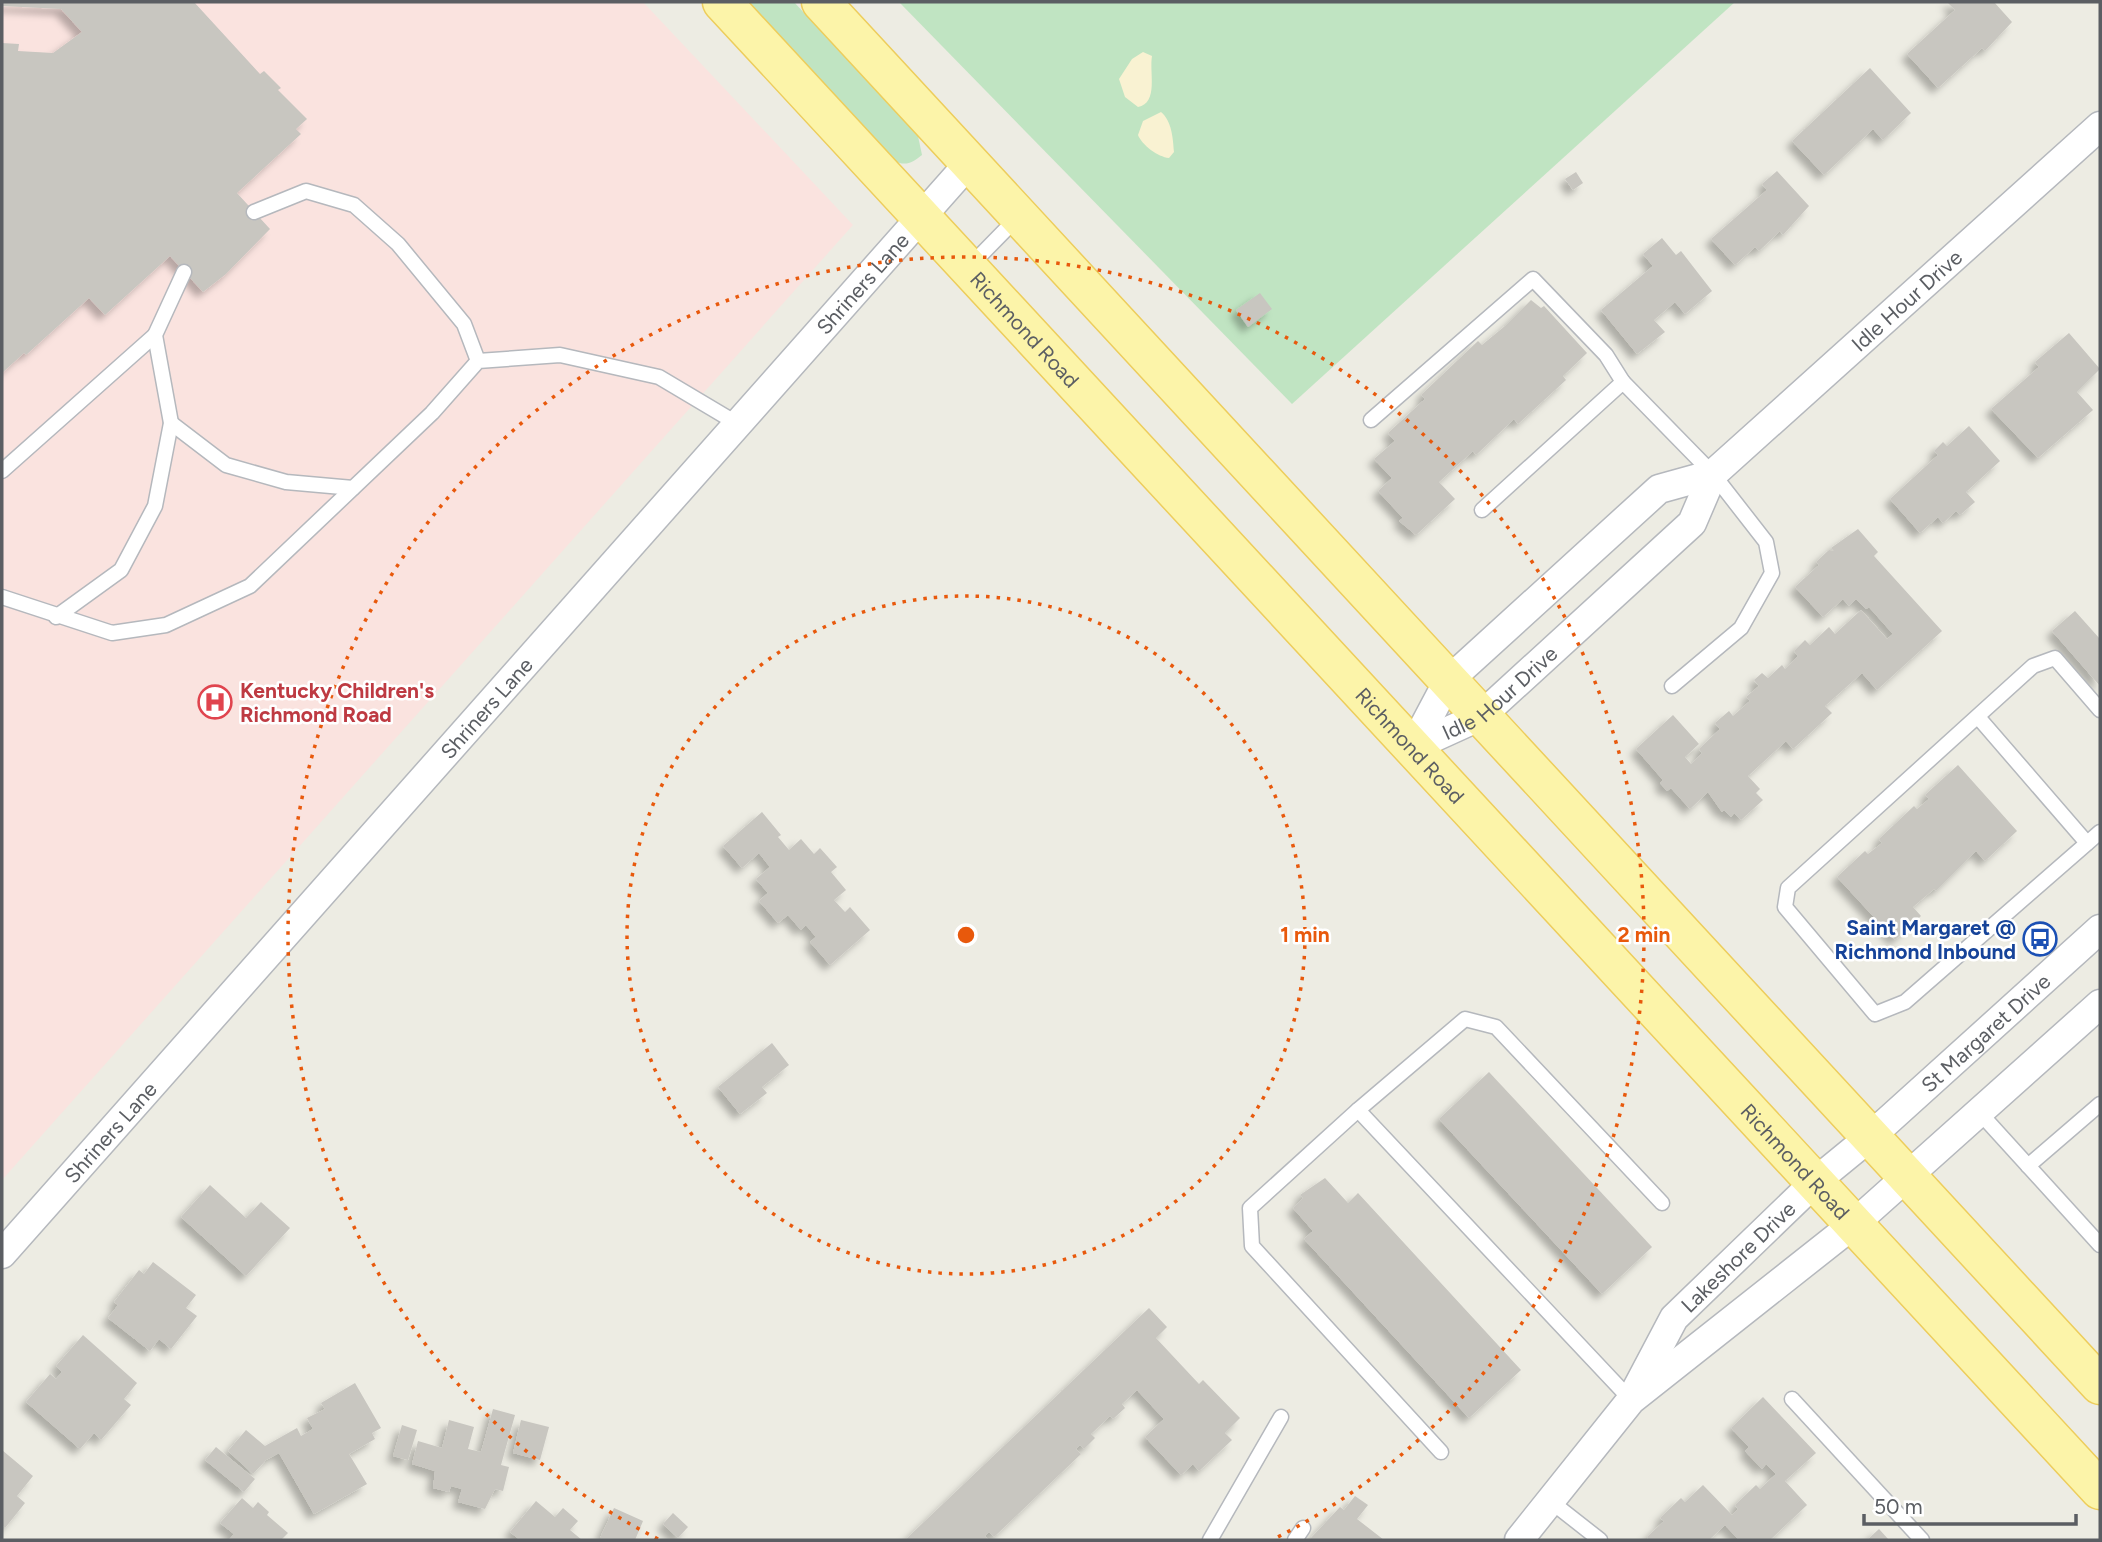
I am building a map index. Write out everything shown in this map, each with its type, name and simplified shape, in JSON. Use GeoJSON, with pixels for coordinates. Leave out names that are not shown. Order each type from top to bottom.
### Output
{"type":"FeatureCollection","features":[{"type":"Feature","properties":{"kind":"main road","name":"Richmond Road"},"geometry":{"type":"LineString","coordinates":[[722,2],[2100,1490]]}},
{"type":"Feature","properties":{"kind":"main road"},"geometry":{"type":"LineString","coordinates":[[821,2],[2100,1385]]}},
{"type":"Feature","properties":{"kind":"street","name":"Idle Hour Drive"},"geometry":{"type":"LineString","coordinates":[[1413,747],[1481,716],[1692,523],[1713,474],[2100,125]]}},
{"type":"Feature","properties":{"kind":"street","name":"Shriners Lane"},"geometry":{"type":"LineString","coordinates":[[2,1254],[969,163]]}},
{"type":"Feature","properties":{"kind":"street","name":"Idle Hour Drive"},"geometry":{"type":"LineString","coordinates":[[1413,747],[1448,681],[1659,489],[1713,474]]}},
{"type":"Feature","properties":{"kind":"street","name":"St Margaret Drive"},"geometry":{"type":"LineString","coordinates":[[1871,1136],[2100,929]]}},
{"type":"Feature","properties":{"kind":"street"},"geometry":{"type":"LineString","coordinates":[[1909,1177],[2100,1004]]}},
{"type":"Feature","properties":{"kind":"street","name":"Lakeshore Drive"},"geometry":{"type":"LineString","coordinates":[[1519,1540],[1631,1400],[1674,1318],[1815,1181],[1871,1136]]}},
{"type":"Feature","properties":{"kind":"street","name":"Lakeshore Drive"},"geometry":{"type":"LineString","coordinates":[[1631,1400],[1909,1177]]}},
{"type":"Feature","properties":{"kind":"lane"},"geometry":{"type":"LineString","coordinates":[[254,212],[306,191],[354,205],[398,244],[464,324],[478,361]]}},
{"type":"Feature","properties":{"kind":"lane"},"geometry":{"type":"LineString","coordinates":[[969,267],[1018,216]]}},
{"type":"Feature","properties":{"kind":"lane"},"geometry":{"type":"LineString","coordinates":[[2,471],[155,335],[184,272]]}},
{"type":"Feature","properties":{"kind":"lane"},"geometry":{"type":"LineString","coordinates":[[1371,420],[1533,279],[1606,355],[1622,382],[1713,474],[1766,542],[1772,573],[1741,628],[1672,687]]}},
{"type":"Feature","properties":{"kind":"lane"},"geometry":{"type":"LineString","coordinates":[[56,617],[121,570],[155,506],[170,423],[155,335]]}},
{"type":"Feature","properties":{"kind":"lane"},"geometry":{"type":"LineString","coordinates":[[2,597],[56,617],[113,633],[166,625],[250,586],[432,413],[478,361],[559,355],[659,377],[738,424]]}},
{"type":"Feature","properties":{"kind":"lane"},"geometry":{"type":"LineString","coordinates":[[1482,510],[1622,382]]}},
{"type":"Feature","properties":{"kind":"lane"},"geometry":{"type":"LineString","coordinates":[[170,423],[226,465],[286,482],[353,488]]}},
{"type":"Feature","properties":{"kind":"lane"},"geometry":{"type":"LineString","coordinates":[[2100,710],[2055,658],[2034,666],[1788,888],[1785,907],[1875,1014],[1905,1002],[2100,832]]}},
{"type":"Feature","properties":{"kind":"lane"},"geometry":{"type":"LineString","coordinates":[[1978,717],[2087,843]]}},
{"type":"Feature","properties":{"kind":"lane"},"geometry":{"type":"LineString","coordinates":[[1441,1452],[1252,1246],[1250,1208],[1465,1019],[1496,1027],[1662,1203]]}},
{"type":"Feature","properties":{"kind":"lane"},"geometry":{"type":"LineString","coordinates":[[2028,1167],[2100,1104]]}},
{"type":"Feature","properties":{"kind":"lane"},"geometry":{"type":"LineString","coordinates":[[1359,1110],[1631,1400]]}},
{"type":"Feature","properties":{"kind":"lane"},"geometry":{"type":"LineString","coordinates":[[1980,1113],[2100,1245]]}},
{"type":"Feature","properties":{"kind":"lane"},"geometry":{"type":"LineString","coordinates":[[1792,1399],[1922,1540]]}},
{"type":"Feature","properties":{"kind":"lane"},"geometry":{"type":"LineString","coordinates":[[1210,1540],[1281,1417]]}},
{"type":"Feature","properties":{"kind":"lane"},"geometry":{"type":"LineString","coordinates":[[1549,1500],[1600,1540]]}},
{"type":"Feature","properties":{"kind":"shaded area","name":"Kentucky Children's Richmond Road"},"geometry":{"type":"Polygon","coordinates":[[[2,2],[643,2],[853,225],[2,1180],[2,2]]]}},
{"type":"Feature","properties":{"kind":"green space"},"geometry":{"type":"Polygon","coordinates":[[[746,2],[794,2],[918,136],[922,155],[908,163],[893,160],[746,2]]]}},
{"type":"Feature","properties":{"kind":"green space"},"geometry":{"type":"Polygon","coordinates":[[[899,2],[1735,2],[1292,404],[899,2]]]}},
{"type":"Feature","properties":{"kind":"sand"},"geometry":{"type":"Polygon","coordinates":[[[1143,52],[1152,56],[1152,86],[1149,100],[1138,107],[1125,97],[1119,79],[1132,59],[1143,52]]]}},
{"type":"Feature","properties":{"kind":"sand"},"geometry":{"type":"Polygon","coordinates":[[[1161,112],[1168,120],[1172,136],[1174,152],[1169,158],[1151,150],[1138,135],[1143,121],[1161,112]]]}},
{"type":"Feature","properties":{"kind":"building"},"geometry":{"type":"Polygon","coordinates":[[[2,2],[194,2],[260,74],[264,71],[281,88],[278,90],[307,119],[296,129],[301,134],[237,193],[270,229],[226,274],[203,292],[170,256],[105,315],[89,298],[2,373],[2,43],[19,44],[18,51],[53,53],[82,32],[61,9],[2,6],[2,2]]]}},
{"type":"Feature","properties":{"kind":"building"},"geometry":{"type":"Polygon","coordinates":[[[1947,2],[1994,2],[2012,22],[1985,51],[1982,48],[1938,88],[1907,54],[1955,10],[1947,2]]]}},
{"type":"Feature","properties":{"kind":"building"},"geometry":{"type":"Polygon","coordinates":[[[1870,68],[1911,113],[1883,140],[1873,129],[1824,175],[1792,141],[1870,68]]]}},
{"type":"Feature","properties":{"kind":"building"},"geometry":{"type":"Polygon","coordinates":[[[1777,171],[1809,206],[1783,235],[1780,231],[1759,251],[1755,247],[1735,265],[1711,239],[1767,190],[1762,184],[1777,171]]]}},
{"type":"Feature","properties":{"kind":"building"},"geometry":{"type":"Polygon","coordinates":[[[1576,172],[1583,183],[1573,190],[1565,179],[1576,172]]]}},
{"type":"Feature","properties":{"kind":"building"},"geometry":{"type":"Polygon","coordinates":[[[1662,238],[1676,255],[1681,251],[1712,291],[1685,314],[1675,302],[1654,320],[1665,332],[1637,354],[1601,310],[1653,266],[1643,254],[1662,238]]]}},
{"type":"Feature","properties":{"kind":"building"},"geometry":{"type":"Polygon","coordinates":[[[1260,293],[1272,309],[1248,327],[1236,310],[1260,293]]]}},
{"type":"Feature","properties":{"kind":"building"},"geometry":{"type":"Polygon","coordinates":[[[1531,300],[1541,308],[1544,306],[1587,353],[1563,376],[1566,380],[1518,424],[1514,419],[1476,455],[1473,451],[1439,482],[1455,499],[1416,535],[1399,521],[1403,518],[1378,491],[1392,478],[1374,459],[1395,441],[1388,433],[1425,399],[1421,395],[1478,341],[1482,345],[1531,300]]]}},
{"type":"Feature","properties":{"kind":"building"},"geometry":{"type":"Polygon","coordinates":[[[2069,333],[2100,369],[2077,392],[2093,410],[2038,458],[1991,409],[2039,367],[2035,362],[2069,333]]]}},
{"type":"Feature","properties":{"kind":"building"},"geometry":{"type":"Polygon","coordinates":[[[1969,426],[2000,461],[1966,492],[1975,502],[1960,515],[1956,511],[1943,523],[1938,517],[1920,533],[1890,499],[1938,455],[1934,451],[1943,442],[1947,446],[1969,426]]]}},
{"type":"Feature","properties":{"kind":"building"},"geometry":{"type":"Polygon","coordinates":[[[1858,529],[1878,552],[1874,556],[1942,631],[1877,690],[1862,673],[1825,706],[1832,713],[1793,749],[1786,741],[1748,776],[1760,789],[1756,793],[1763,800],[1741,820],[1734,813],[1731,817],[1724,810],[1722,812],[1708,792],[1690,809],[1671,788],[1667,791],[1660,783],[1663,780],[1636,749],[1673,715],[1699,744],[1685,757],[1691,764],[1702,753],[1699,749],[1720,729],[1715,723],[1729,711],[1733,716],[1750,701],[1746,697],[1759,686],[1754,680],[1762,673],[1768,678],[1782,665],[1785,669],[1798,656],[1794,651],[1805,640],[1810,645],[1829,627],[1835,634],[1861,610],[1887,639],[1893,634],[1869,607],[1866,609],[1856,599],[1849,606],[1843,599],[1823,617],[1795,587],[1819,565],[1816,562],[1829,550],[1834,551],[1831,548],[1858,529]]]}},
{"type":"Feature","properties":{"kind":"building"},"geometry":{"type":"Polygon","coordinates":[[[2075,611],[2100,639],[2100,686],[2052,631],[2075,611]]]}},
{"type":"Feature","properties":{"kind":"building"},"geometry":{"type":"Polygon","coordinates":[[[1958,765],[2017,831],[1985,861],[1976,851],[1936,891],[1934,889],[1913,907],[1921,916],[1895,940],[1837,877],[1865,851],[1868,854],[1882,843],[1879,839],[1914,806],[1917,809],[1929,799],[1925,795],[1958,765]]]}},
{"type":"Feature","properties":{"kind":"building"},"geometry":{"type":"Polygon","coordinates":[[[762,812],[781,835],[778,837],[789,850],[801,839],[814,854],[820,848],[837,867],[831,872],[846,890],[834,900],[845,912],[850,907],[870,930],[830,965],[810,942],[816,937],[806,925],[801,930],[788,915],[778,923],[759,901],[768,893],[756,879],[770,867],[759,853],[742,868],[723,846],[762,812]]]}},
{"type":"Feature","properties":{"kind":"building"},"geometry":{"type":"Polygon","coordinates":[[[772,1043],[789,1065],[762,1087],[767,1093],[740,1114],[718,1087],[772,1043]]]}},
{"type":"Feature","properties":{"kind":"building"},"geometry":{"type":"Polygon","coordinates":[[[1489,1072],[1652,1247],[1602,1294],[1439,1119],[1489,1072]]]}},
{"type":"Feature","properties":{"kind":"building"},"geometry":{"type":"Polygon","coordinates":[[[1325,1178],[1348,1203],[1358,1193],[1521,1370],[1469,1418],[1304,1239],[1313,1231],[1293,1208],[1303,1198],[1300,1195],[1325,1178]]]}},
{"type":"Feature","properties":{"kind":"building"},"geometry":{"type":"Polygon","coordinates":[[[210,1185],[246,1218],[261,1202],[290,1228],[246,1276],[181,1217],[210,1185]]]}},
{"type":"Feature","properties":{"kind":"building"},"geometry":{"type":"Polygon","coordinates":[[[153,1262],[196,1295],[186,1308],[197,1316],[171,1349],[159,1339],[150,1351],[108,1318],[118,1305],[114,1302],[139,1270],[144,1274],[153,1262]]]}},
{"type":"Feature","properties":{"kind":"building"},"geometry":{"type":"Polygon","coordinates":[[[1149,1308],[1167,1327],[1156,1338],[1199,1384],[1203,1380],[1240,1418],[1225,1433],[1232,1440],[1199,1471],[1193,1464],[1181,1475],[1145,1437],[1164,1419],[1137,1390],[1122,1404],[1125,1408],[1113,1419],[1110,1416],[1091,1434],[1095,1438],[1084,1449],[1080,1445],[1076,1449],[1081,1454],[994,1537],[989,1532],[985,1536],[989,1540],[905,1540],[1149,1308]]]}},
{"type":"Feature","properties":{"kind":"building"},"geometry":{"type":"Polygon","coordinates":[[[83,1335],[137,1383],[124,1399],[131,1405],[101,1440],[94,1433],[80,1449],[26,1402],[50,1374],[56,1379],[62,1372],[56,1366],[83,1335]]]}},
{"type":"Feature","properties":{"kind":"building"},"geometry":{"type":"Polygon","coordinates":[[[355,1383],[381,1428],[372,1433],[375,1439],[349,1454],[367,1484],[314,1514],[279,1453],[266,1460],[253,1474],[228,1451],[246,1430],[265,1446],[297,1428],[301,1436],[313,1429],[307,1418],[325,1409],[321,1403],[355,1383]]]}},
{"type":"Feature","properties":{"kind":"building"},"geometry":{"type":"Polygon","coordinates":[[[1763,1397],[1816,1453],[1785,1481],[1807,1505],[1770,1540],[1739,1540],[1725,1525],[1709,1540],[1649,1540],[1647,1537],[1664,1521],[1660,1518],[1681,1498],[1685,1502],[1703,1485],[1732,1515],[1738,1509],[1735,1505],[1756,1485],[1760,1489],[1776,1474],[1766,1464],[1762,1469],[1745,1451],[1749,1447],[1731,1428],[1763,1397]]]}},
{"type":"Feature","properties":{"kind":"building"},"geometry":{"type":"Polygon","coordinates":[[[493,1409],[515,1415],[501,1465],[509,1467],[503,1491],[495,1489],[485,1509],[458,1502],[462,1489],[451,1486],[449,1492],[433,1488],[435,1471],[412,1464],[418,1441],[442,1448],[449,1420],[474,1427],[468,1449],[481,1452],[493,1409]]]}},
{"type":"Feature","properties":{"kind":"building"},"geometry":{"type":"Polygon","coordinates":[[[521,1420],[549,1427],[540,1460],[513,1453],[521,1420]]]}},
{"type":"Feature","properties":{"kind":"building"},"geometry":{"type":"Polygon","coordinates":[[[402,1425],[417,1430],[408,1460],[393,1456],[402,1425]]]}},
{"type":"Feature","properties":{"kind":"building"},"geometry":{"type":"Polygon","coordinates":[[[216,1447],[255,1479],[244,1492],[205,1460],[216,1447]]]}},
{"type":"Feature","properties":{"kind":"building"},"geometry":{"type":"Polygon","coordinates":[[[2,1450],[33,1476],[17,1496],[25,1503],[5,1528],[2,1525],[2,1450]]]}},
{"type":"Feature","properties":{"kind":"building"},"geometry":{"type":"Polygon","coordinates":[[[1355,1496],[1368,1505],[1357,1519],[1384,1540],[1309,1540],[1340,1507],[1344,1510],[1355,1496]]]}},
{"type":"Feature","properties":{"kind":"building"},"geometry":{"type":"Polygon","coordinates":[[[242,1498],[253,1508],[258,1502],[269,1512],[267,1515],[288,1533],[281,1540],[229,1540],[234,1534],[220,1523],[242,1498]]]}},
{"type":"Feature","properties":{"kind":"building"},"geometry":{"type":"Polygon","coordinates":[[[536,1501],[555,1517],[563,1508],[578,1521],[570,1530],[582,1540],[520,1540],[510,1532],[536,1501]]]}},
{"type":"Feature","properties":{"kind":"building"},"geometry":{"type":"Polygon","coordinates":[[[614,1508],[643,1521],[635,1540],[600,1538],[614,1508]]]}},
{"type":"Feature","properties":{"kind":"building"},"geometry":{"type":"Polygon","coordinates":[[[673,1513],[688,1527],[678,1538],[663,1524],[673,1513]]]}},
{"type":"Feature","properties":{"kind":"building"},"geometry":{"type":"Polygon","coordinates":[[[1879,1529],[1889,1540],[1867,1540],[1879,1529]]]}},
{"type":"Feature","properties":{"kind":"place","name":"Kentucky Children's Richmond Road"},"geometry":{"type":"Point","coordinates":[215,702]}},
{"type":"Feature","properties":{"kind":"place","name":"Saint Margaret @ Richmond Inbound"},"geometry":{"type":"Point","coordinates":[2040,939]}}]}
